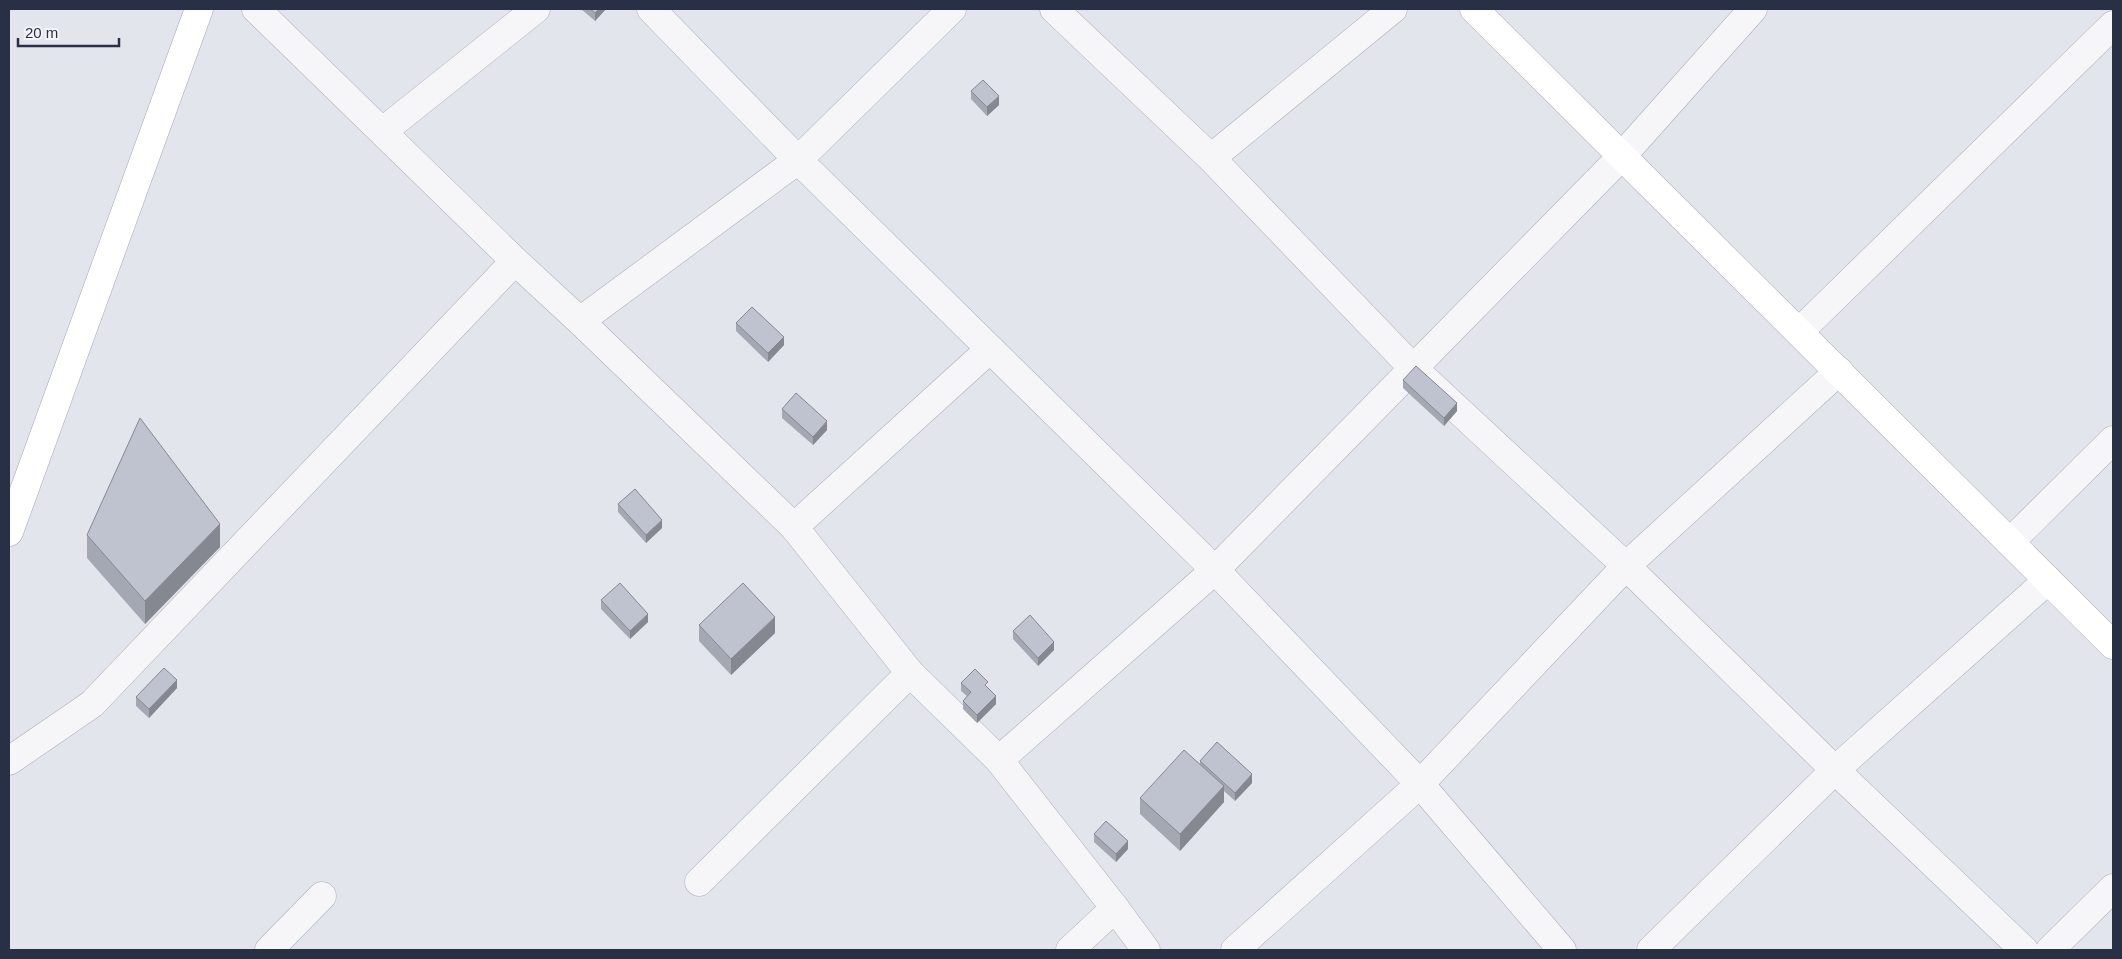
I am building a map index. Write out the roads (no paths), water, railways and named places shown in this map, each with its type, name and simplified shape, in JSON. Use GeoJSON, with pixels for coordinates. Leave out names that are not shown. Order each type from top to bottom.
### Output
{"type":"FeatureCollection","features":[{"type":"Feature","properties":{"kind":"main road"},"geometry":{"type":"LineString","coordinates":[[10,524],[199,9]]}},
{"type":"Feature","properties":{"kind":"main road"},"geometry":{"type":"LineString","coordinates":[[1474,9],[2113,645]]}},
{"type":"Feature","properties":{"kind":"street"},"geometry":{"type":"LineString","coordinates":[[256,9],[515,261],[794,527],[910,673],[999,760],[1146,950]]}},
{"type":"Feature","properties":{"kind":"street"},"geometry":{"type":"LineString","coordinates":[[383,131],[536,9]]}},
{"type":"Feature","properties":{"kind":"street"},"geometry":{"type":"LineString","coordinates":[[651,9],[798,160],[1214,570],[1420,784],[1562,950]]}},
{"type":"Feature","properties":{"kind":"street"},"geometry":{"type":"LineString","coordinates":[[580,321],[798,160],[952,9]]}},
{"type":"Feature","properties":{"kind":"street"},"geometry":{"type":"LineString","coordinates":[[1054,9],[1212,158],[1413,368],[1626,566],[1835,770],[2024,950]]}},
{"type":"Feature","properties":{"kind":"street"},"geometry":{"type":"LineString","coordinates":[[1212,158],[1393,9]]}},
{"type":"Feature","properties":{"kind":"street"},"geometry":{"type":"LineString","coordinates":[[999,760],[1214,570],[1622,156],[1753,9]]}},
{"type":"Feature","properties":{"kind":"street"},"geometry":{"type":"LineString","coordinates":[[1799,332],[2113,25]]}},
{"type":"Feature","properties":{"kind":"street"},"geometry":{"type":"LineString","coordinates":[[9,761],[92,704],[515,261]]}},
{"type":"Feature","properties":{"kind":"street"},"geometry":{"type":"LineString","coordinates":[[794,527],[990,349]]}},
{"type":"Feature","properties":{"kind":"street"},"geometry":{"type":"LineString","coordinates":[[1235,950],[1420,784],[1626,566],[1838,371]]}},
{"type":"Feature","properties":{"kind":"street"},"geometry":{"type":"LineString","coordinates":[[2010,542],[2113,440]]}},
{"type":"Feature","properties":{"kind":"street"},"geometry":{"type":"LineString","coordinates":[[1651,950],[1835,770],[2048,580]]}},
{"type":"Feature","properties":{"kind":"street"},"geometry":{"type":"LineString","coordinates":[[700,882],[910,673]]}},
{"type":"Feature","properties":{"kind":"street"},"geometry":{"type":"LineString","coordinates":[[2050,950],[2113,888]]}},
{"type":"Feature","properties":{"kind":"street"},"geometry":{"type":"LineString","coordinates":[[269,950],[322,896]]}},
{"type":"Feature","properties":{"kind":"street"},"geometry":{"type":"LineString","coordinates":[[1070,950],[1115,908]]}}]}
